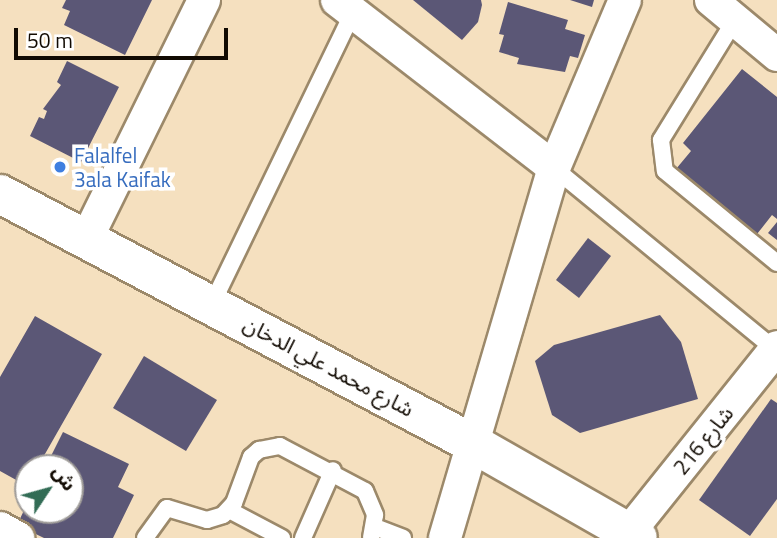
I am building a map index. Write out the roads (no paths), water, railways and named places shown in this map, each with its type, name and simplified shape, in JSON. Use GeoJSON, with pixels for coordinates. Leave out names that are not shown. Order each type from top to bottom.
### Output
{"type":"FeatureCollection","features":[{"type":"Feature","properties":{"kind":"street"},"geometry":{"type":"LineString","coordinates":[[87,238],[204,0]]}},
{"type":"Feature","properties":{"kind":"street"},"geometry":{"type":"LineString","coordinates":[[445,538],[470,442],[554,168],[625,0]]}},
{"type":"Feature","properties":{"kind":"street"},"geometry":{"type":"LineString","coordinates":[[345,6],[554,168]]}},
{"type":"Feature","properties":{"kind":"street"},"geometry":{"type":"LineString","coordinates":[[723,10],[777,55]]}},
{"type":"Feature","properties":{"kind":"street","name":"شارع محمد علي الدخان"},"geometry":{"type":"LineString","coordinates":[[5,200],[87,238],[212,304],[470,442],[633,535]]}},
{"type":"Feature","properties":{"kind":"street","name":"شارع 216"},"geometry":{"type":"LineString","coordinates":[[633,535],[776,349]]}},
{"type":"Feature","properties":{"kind":"street"},"geometry":{"type":"LineString","coordinates":[[0,528],[18,538]]}},
{"type":"Feature","properties":{"kind":"lane"},"geometry":{"type":"LineString","coordinates":[[212,304],[345,6]]}},
{"type":"Feature","properties":{"kind":"lane"},"geometry":{"type":"LineString","coordinates":[[723,10],[660,139],[665,171],[777,263]]}},
{"type":"Feature","properties":{"kind":"lane"},"geometry":{"type":"LineString","coordinates":[[554,168],[776,349]]}},
{"type":"Feature","properties":{"kind":"lane"},"geometry":{"type":"LineString","coordinates":[[145,538],[167,508],[207,520],[229,510],[251,457],[269,446],[290,449],[333,470],[365,491],[372,502],[373,533],[403,538]]}},
{"type":"Feature","properties":{"kind":"lane"},"geometry":{"type":"LineString","coordinates":[[303,538],[333,470]]}},
{"type":"Feature","properties":{"kind":"lane"},"geometry":{"type":"LineString","coordinates":[[229,510],[282,538]]}},
{"type":"Feature","properties":{"kind":"place","name":"Falalfel 3ala Kaifak"},"geometry":{"type":"Point","coordinates":[60,167]}}]}
